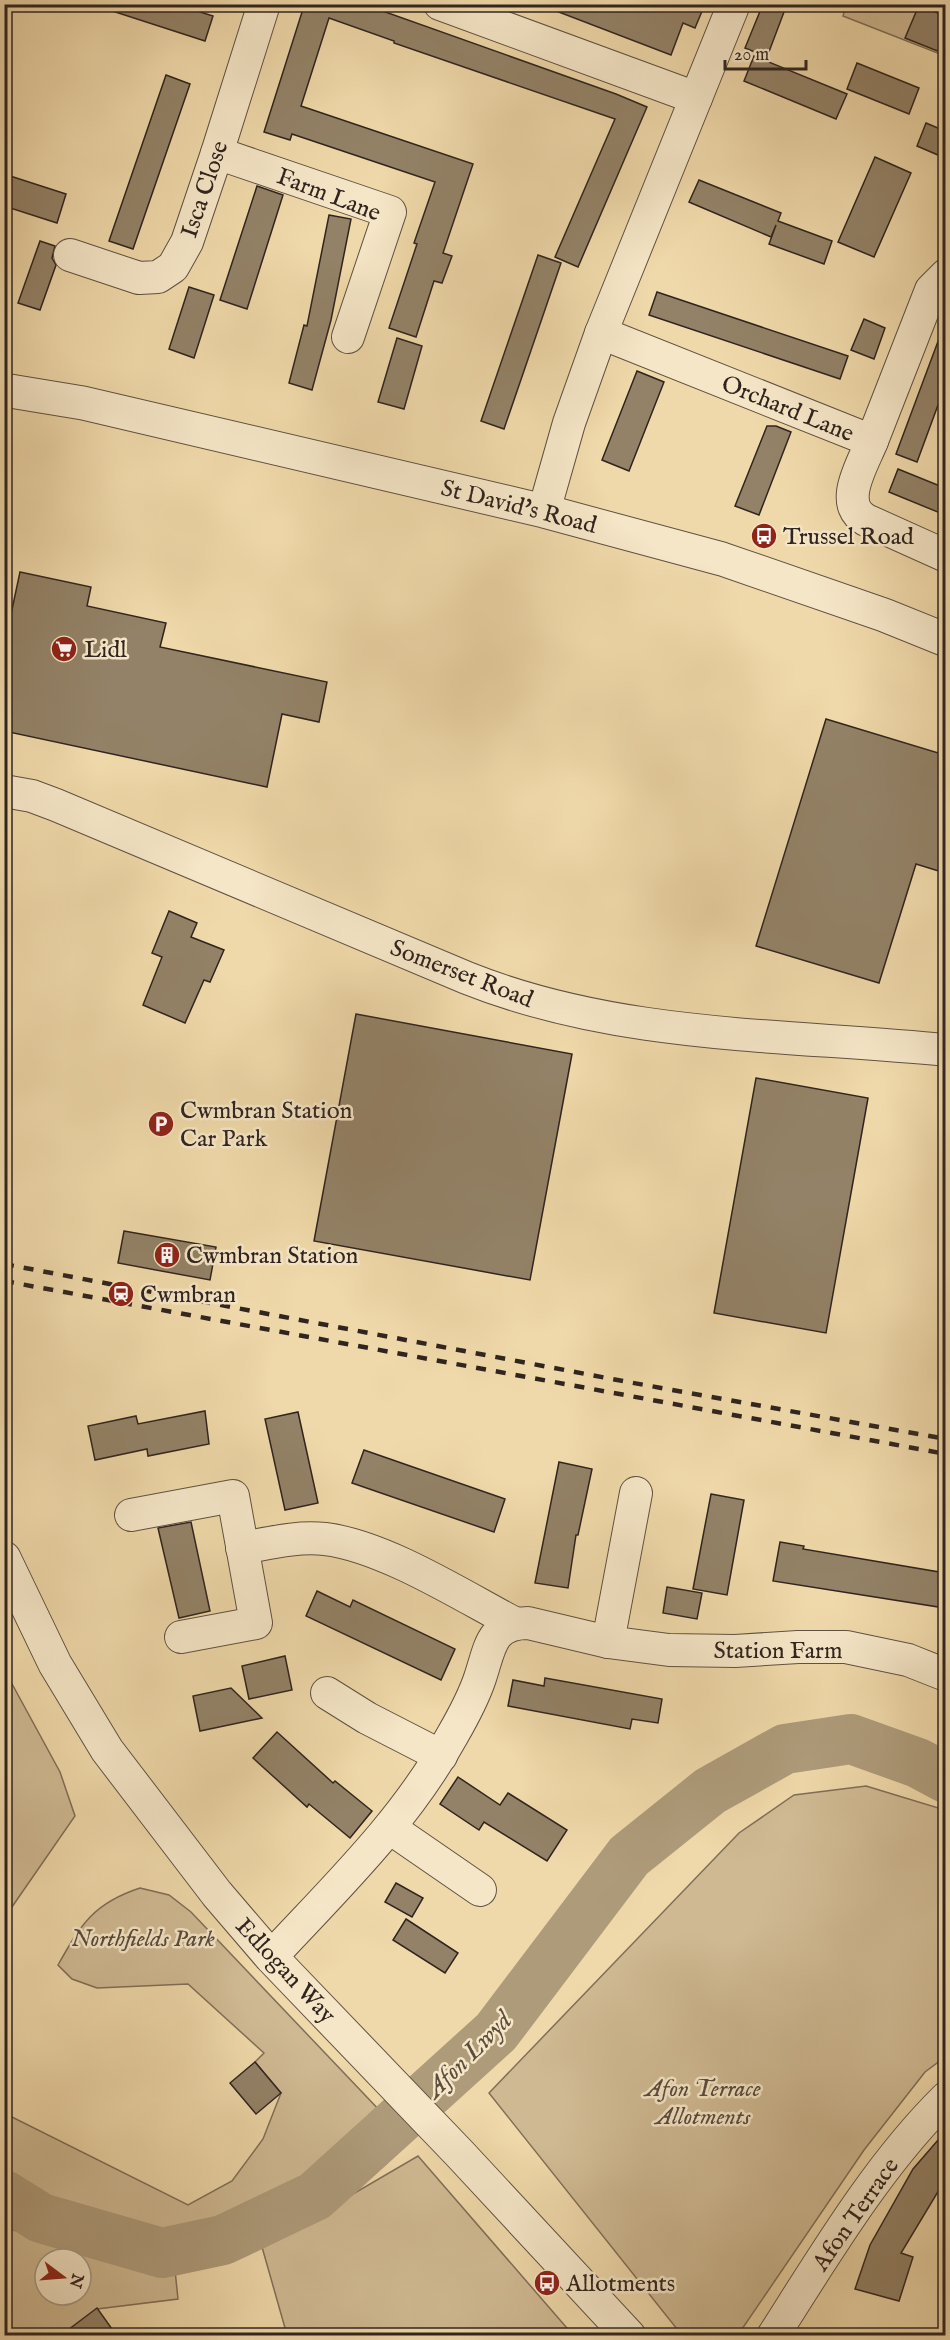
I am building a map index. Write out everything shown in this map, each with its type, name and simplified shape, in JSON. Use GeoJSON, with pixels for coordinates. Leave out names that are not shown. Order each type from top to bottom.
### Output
{"type":"FeatureCollection","features":[{"type":"Feature","properties":{"kind":"street","name":"Isca Close"},"geometry":{"type":"LineString","coordinates":[[70,255],[139,278],[149,279],[165,273],[178,260],[187,242],[218,153],[264,4]]}},
{"type":"Feature","properties":{"kind":"street"},"geometry":{"type":"LineString","coordinates":[[440,4],[696,98]]}},
{"type":"Feature","properties":{"kind":"street"},"geometry":{"type":"LineString","coordinates":[[544,511],[568,423],[601,333],[734,4]]}},
{"type":"Feature","properties":{"kind":"street","name":"Farm Lane"},"geometry":{"type":"LineString","coordinates":[[218,153],[390,212],[348,337]]}},
{"type":"Feature","properties":{"kind":"street","name":"Orchard Lane"},"geometry":{"type":"LineString","coordinates":[[601,333],[872,441],[931,290],[945,275]]}},
{"type":"Feature","properties":{"kind":"street","name":"St David's Road"},"geometry":{"type":"LineString","coordinates":[[4,368],[83,404]]}},
{"type":"Feature","properties":{"kind":"street","name":"St David's Road"},"geometry":{"type":"LineString","coordinates":[[4,390],[83,404],[544,511],[722,559],[884,615],[945,640]]}},
{"type":"Feature","properties":{"kind":"street"},"geometry":{"type":"LineString","coordinates":[[872,441],[854,485],[852,503],[856,514],[945,555]]}},
{"type":"Feature","properties":{"kind":"street","name":"Somerset Road"},"geometry":{"type":"LineString","coordinates":[[4,791],[32,796],[56,805],[467,978],[526,999],[611,1020],[672,1029],[945,1050]]}},
{"type":"Feature","properties":{"kind":"street"},"geometry":{"type":"LineString","coordinates":[[608,1642],[636,1493]]}},
{"type":"Feature","properties":{"kind":"street"},"geometry":{"type":"LineString","coordinates":[[131,1515],[232,1496],[256,1623],[181,1637]]}},
{"type":"Feature","properties":{"kind":"street","name":"Station Farm"},"geometry":{"type":"LineString","coordinates":[[242,1548],[291,1539],[326,1539],[367,1550],[398,1562],[514,1623],[528,1623],[608,1642],[669,1650],[735,1651],[846,1647],[908,1660],[945,1675]]}},
{"type":"Feature","properties":{"kind":"street","name":"Edlogan Way"},"geometry":{"type":"LineString","coordinates":[[4,1558],[55,1664],[107,1750],[217,1894],[271,1957],[460,2154],[629,2336]]}},
{"type":"Feature","properties":{"kind":"street"},"geometry":{"type":"LineString","coordinates":[[271,1957],[390,1828],[418,1792],[470,1704],[491,1644],[498,1632],[514,1623]]}},
{"type":"Feature","properties":{"kind":"street"},"geometry":{"type":"LineString","coordinates":[[327,1693],[367,1718],[441,1756]]}},
{"type":"Feature","properties":{"kind":"street"},"geometry":{"type":"LineString","coordinates":[[390,1828],[480,1890]]}},
{"type":"Feature","properties":{"kind":"street","name":"Afon Terrace"},"geometry":{"type":"LineString","coordinates":[[773,2336],[879,2176],[923,2121],[945,2098]]}},
{"type":"Feature","properties":{"kind":"green space"},"geometry":{"type":"Polygon","coordinates":[[[846,5],[945,5],[945,56],[843,16],[846,5]]]}},
{"type":"Feature","properties":{"kind":"green space","name":"Northfields Park"},"geometry":{"type":"Polygon","coordinates":[[[5,1671],[60,1772],[75,1816],[5,1917],[5,1671]]]}},
{"type":"Feature","properties":{"kind":"green space","name":"Afon Terrace Allotments"},"geometry":{"type":"Polygon","coordinates":[[[866,1786],[945,1810],[945,2057],[925,2072],[864,2150],[742,2329],[717,2335],[681,2334],[489,2093],[739,1833],[794,1795],[866,1786]]]}},
{"type":"Feature","properties":{"kind":"green space","name":"Northfields Park"},"geometry":{"type":"Polygon","coordinates":[[[140,1888],[169,1895],[191,1912],[382,2113],[294,2190],[164,2241],[41,2201],[5,2177],[4,2113],[188,2205],[232,2181],[263,2139],[281,2093],[255,2062],[264,2053],[188,1984],[97,1988],[72,1979],[58,1965],[90,1917],[111,1901],[140,1888]]]}},
{"type":"Feature","properties":{"kind":"green space"},"geometry":{"type":"Polygon","coordinates":[[[418,2156],[573,2335],[287,2335],[262,2247],[418,2156]]]}},
{"type":"Feature","properties":{"kind":"green space"},"geometry":{"type":"Polygon","coordinates":[[[5,2228],[82,2247],[33,2247],[33,2307],[93,2307],[93,2250],[175,2270],[178,2299],[97,2309],[62,2335],[45,2335],[5,2327],[5,2228]]]}},
{"type":"Feature","properties":{"kind":"building"},"geometry":{"type":"Polygon","coordinates":[[[107,4],[175,4],[213,16],[205,41],[106,9],[107,4]]]}},
{"type":"Feature","properties":{"kind":"building"},"geometry":{"type":"Polygon","coordinates":[[[301,4],[363,4],[647,107],[578,267],[555,257],[615,119],[394,43],[394,41],[329,18],[301,106],[473,164],[443,253],[452,256],[442,283],[434,281],[416,337],[389,328],[435,182],[292,134],[290,140],[264,132],[303,9],[300,8],[301,4]]]}},
{"type":"Feature","properties":{"kind":"building"},"geometry":{"type":"Polygon","coordinates":[[[543,4],[705,4],[695,28],[683,23],[671,55],[543,6],[543,4]]]}},
{"type":"Feature","properties":{"kind":"building"},"geometry":{"type":"Polygon","coordinates":[[[763,4],[787,4],[767,57],[745,48],[763,4]]]}},
{"type":"Feature","properties":{"kind":"building"},"geometry":{"type":"Polygon","coordinates":[[[919,5],[945,16],[945,54],[905,38],[919,5]]]}},
{"type":"Feature","properties":{"kind":"building"},"geometry":{"type":"Polygon","coordinates":[[[754,56],[847,94],[836,119],[744,81],[754,56]]]}},
{"type":"Feature","properties":{"kind":"building"},"geometry":{"type":"Polygon","coordinates":[[[857,63],[919,88],[909,114],[847,89],[857,63]]]}},
{"type":"Feature","properties":{"kind":"building"},"geometry":{"type":"Polygon","coordinates":[[[166,75],[190,84],[133,249],[109,241],[166,75]]]}},
{"type":"Feature","properties":{"kind":"building"},"geometry":{"type":"Polygon","coordinates":[[[926,123],[945,131],[945,158],[917,146],[926,123]]]}},
{"type":"Feature","properties":{"kind":"building"},"geometry":{"type":"Polygon","coordinates":[[[875,157],[911,173],[874,257],[838,242],[875,157]]]}},
{"type":"Feature","properties":{"kind":"building"},"geometry":{"type":"Polygon","coordinates":[[[4,174],[66,194],[57,223],[4,206],[4,174]]]}},
{"type":"Feature","properties":{"kind":"building"},"geometry":{"type":"Polygon","coordinates":[[[699,180],[781,213],[778,221],[832,241],[824,264],[769,244],[776,225],[771,237],[689,202],[699,180]]]}},
{"type":"Feature","properties":{"kind":"building"},"geometry":{"type":"Polygon","coordinates":[[[257,186],[283,195],[247,309],[220,300],[257,186]]]}},
{"type":"Feature","properties":{"kind":"building"},"geometry":{"type":"Polygon","coordinates":[[[329,215],[351,219],[331,320],[312,390],[289,383],[304,325],[307,326],[329,215]]]}},
{"type":"Feature","properties":{"kind":"building"},"geometry":{"type":"Polygon","coordinates":[[[40,241],[55,246],[52,258],[56,265],[40,310],[18,303],[40,241]]]}},
{"type":"Feature","properties":{"kind":"building"},"geometry":{"type":"Polygon","coordinates":[[[538,255],[561,263],[504,429],[481,421],[538,255]]]}},
{"type":"Feature","properties":{"kind":"building"},"geometry":{"type":"Polygon","coordinates":[[[189,287],[214,295],[194,358],[169,349],[189,287]]]}},
{"type":"Feature","properties":{"kind":"building"},"geometry":{"type":"Polygon","coordinates":[[[657,292],[848,356],[840,379],[649,315],[657,292]]]}},
{"type":"Feature","properties":{"kind":"building"},"geometry":{"type":"Polygon","coordinates":[[[864,319],[885,328],[874,359],[851,350],[864,319]]]}},
{"type":"Feature","properties":{"kind":"building"},"geometry":{"type":"Polygon","coordinates":[[[943,328],[945,329],[945,386],[917,462],[896,454],[943,328]]]}},
{"type":"Feature","properties":{"kind":"building"},"geometry":{"type":"Polygon","coordinates":[[[397,338],[422,346],[404,409],[378,402],[397,338]]]}},
{"type":"Feature","properties":{"kind":"building"},"geometry":{"type":"Polygon","coordinates":[[[637,371],[664,382],[629,471],[602,460],[637,371]]]}},
{"type":"Feature","properties":{"kind":"building"},"geometry":{"type":"Polygon","coordinates":[[[767,426],[776,426],[791,432],[759,515],[735,506],[767,426]]]}},
{"type":"Feature","properties":{"kind":"building"},"geometry":{"type":"Polygon","coordinates":[[[898,469],[945,488],[945,515],[889,492],[898,469]]]}},
{"type":"Feature","properties":{"kind":"building"},"geometry":{"type":"Polygon","coordinates":[[[20,572],[91,587],[87,606],[166,623],[160,647],[327,682],[319,722],[282,714],[267,787],[4,731],[4,647],[20,572]]]}},
{"type":"Feature","properties":{"kind":"building"},"geometry":{"type":"Polygon","coordinates":[[[826,719],[945,755],[945,873],[916,864],[879,983],[756,946],[826,719]]]}},
{"type":"Feature","properties":{"kind":"building"},"geometry":{"type":"Polygon","coordinates":[[[169,911],[197,923],[191,937],[224,950],[210,982],[204,980],[185,1023],[143,1005],[162,957],[152,953],[169,911]]]}},
{"type":"Feature","properties":{"kind":"building"},"geometry":{"type":"Polygon","coordinates":[[[356,1014],[572,1054],[530,1280],[314,1241],[356,1014]]]}},
{"type":"Feature","properties":{"kind":"building"},"geometry":{"type":"Polygon","coordinates":[[[756,1078],[868,1098],[826,1333],[714,1313],[756,1078]]]}},
{"type":"Feature","properties":{"kind":"building","name":"Cwmbran Station"},"geometry":{"type":"Polygon","coordinates":[[[124,1231],[216,1247],[210,1280],[118,1263],[124,1231]]]}},
{"type":"Feature","properties":{"kind":"building"},"geometry":{"type":"Polygon","coordinates":[[[205,1411],[209,1444],[148,1456],[147,1449],[95,1460],[88,1426],[136,1416],[138,1424],[205,1411]]]}},
{"type":"Feature","properties":{"kind":"building"},"geometry":{"type":"Polygon","coordinates":[[[298,1412],[318,1503],[285,1510],[265,1419],[298,1412]]]}},
{"type":"Feature","properties":{"kind":"building"},"geometry":{"type":"Polygon","coordinates":[[[364,1450],[505,1499],[494,1532],[352,1483],[364,1450]]]}},
{"type":"Feature","properties":{"kind":"building"},"geometry":{"type":"Polygon","coordinates":[[[559,1462],[592,1469],[578,1535],[576,1535],[568,1588],[535,1583],[559,1462]]]}},
{"type":"Feature","properties":{"kind":"building"},"geometry":{"type":"Polygon","coordinates":[[[711,1494],[744,1500],[727,1595],[693,1589],[711,1494]]]}},
{"type":"Feature","properties":{"kind":"building"},"geometry":{"type":"Polygon","coordinates":[[[191,1522],[210,1611],[179,1618],[158,1528],[191,1522]]]}},
{"type":"Feature","properties":{"kind":"building"},"geometry":{"type":"Polygon","coordinates":[[[780,1542],[804,1546],[803,1549],[945,1573],[945,1608],[773,1581],[780,1542]]]}},
{"type":"Feature","properties":{"kind":"building"},"geometry":{"type":"Polygon","coordinates":[[[667,1587],[702,1593],[697,1619],[663,1613],[667,1587]]]}},
{"type":"Feature","properties":{"kind":"building"},"geometry":{"type":"Polygon","coordinates":[[[317,1591],[350,1607],[353,1600],[455,1649],[441,1680],[306,1616],[317,1591]]]}},
{"type":"Feature","properties":{"kind":"building"},"geometry":{"type":"Polygon","coordinates":[[[285,1656],[292,1690],[249,1699],[242,1666],[285,1656]]]}},
{"type":"Feature","properties":{"kind":"building"},"geometry":{"type":"Polygon","coordinates":[[[545,1678],[662,1699],[658,1723],[632,1719],[630,1729],[508,1706],[513,1680],[544,1686],[545,1678]]]}},
{"type":"Feature","properties":{"kind":"building"},"geometry":{"type":"Polygon","coordinates":[[[231,1688],[262,1718],[200,1731],[193,1696],[231,1688]]]}},
{"type":"Feature","properties":{"kind":"building"},"geometry":{"type":"Polygon","coordinates":[[[277,1732],[333,1783],[335,1781],[372,1811],[350,1838],[309,1804],[307,1807],[253,1758],[277,1732]]]}},
{"type":"Feature","properties":{"kind":"building"},"geometry":{"type":"Polygon","coordinates":[[[458,1777],[500,1805],[508,1793],[567,1830],[547,1861],[484,1822],[479,1830],[440,1804],[458,1777]]]}},
{"type":"Feature","properties":{"kind":"building"},"geometry":{"type":"Polygon","coordinates":[[[396,1883],[423,1898],[412,1917],[385,1902],[396,1883]]]}},
{"type":"Feature","properties":{"kind":"building"},"geometry":{"type":"Polygon","coordinates":[[[406,1919],[458,1953],[445,1973],[393,1940],[406,1919]]]}},
{"type":"Feature","properties":{"kind":"building"},"geometry":{"type":"Polygon","coordinates":[[[255,2062],[281,2093],[256,2114],[230,2083],[255,2062]]]}},
{"type":"Feature","properties":{"kind":"building"},"geometry":{"type":"Polygon","coordinates":[[[945,2132],[945,2180],[901,2253],[913,2257],[899,2301],[855,2289],[870,2245],[913,2169],[945,2132]]]}},
{"type":"Feature","properties":{"kind":"building"},"geometry":{"type":"Polygon","coordinates":[[[97,2308],[117,2336],[60,2336],[97,2308]]]}},
{"type":"Feature","properties":{"kind":"waterway","name":"Afon Lwyd"},"geometry":{"type":"LineString","coordinates":[[4,2195],[41,2218],[162,2253],[223,2240],[315,2196],[496,2032],[629,1856],[710,1791],[785,1749],[851,1739],[918,1763],[946,1778]]}},
{"type":"Feature","properties":{"kind":"railway"},"geometry":{"type":"LineString","coordinates":[[4,1264],[628,1382],[946,1439]]}},
{"type":"Feature","properties":{"kind":"railway"},"geometry":{"type":"LineString","coordinates":[[4,1281],[946,1454]]}},
{"type":"Feature","properties":{"kind":"place","name":"Trussel Road"},"geometry":{"type":"Point","coordinates":[764,536]}},
{"type":"Feature","properties":{"kind":"place","name":"Lidl"},"geometry":{"type":"Point","coordinates":[64,649]}},
{"type":"Feature","properties":{"kind":"place","name":"Cwmbran Station Car Park"},"geometry":{"type":"Point","coordinates":[161,1124]}},
{"type":"Feature","properties":{"kind":"place","name":"Cwmbran Station"},"geometry":{"type":"Point","coordinates":[167,1255]}},
{"type":"Feature","properties":{"kind":"place","name":"Cwmbran"},"geometry":{"type":"Point","coordinates":[121,1294]}},
{"type":"Feature","properties":{"kind":"place","name":"Allotments"},"geometry":{"type":"Point","coordinates":[547,2283]}}]}
